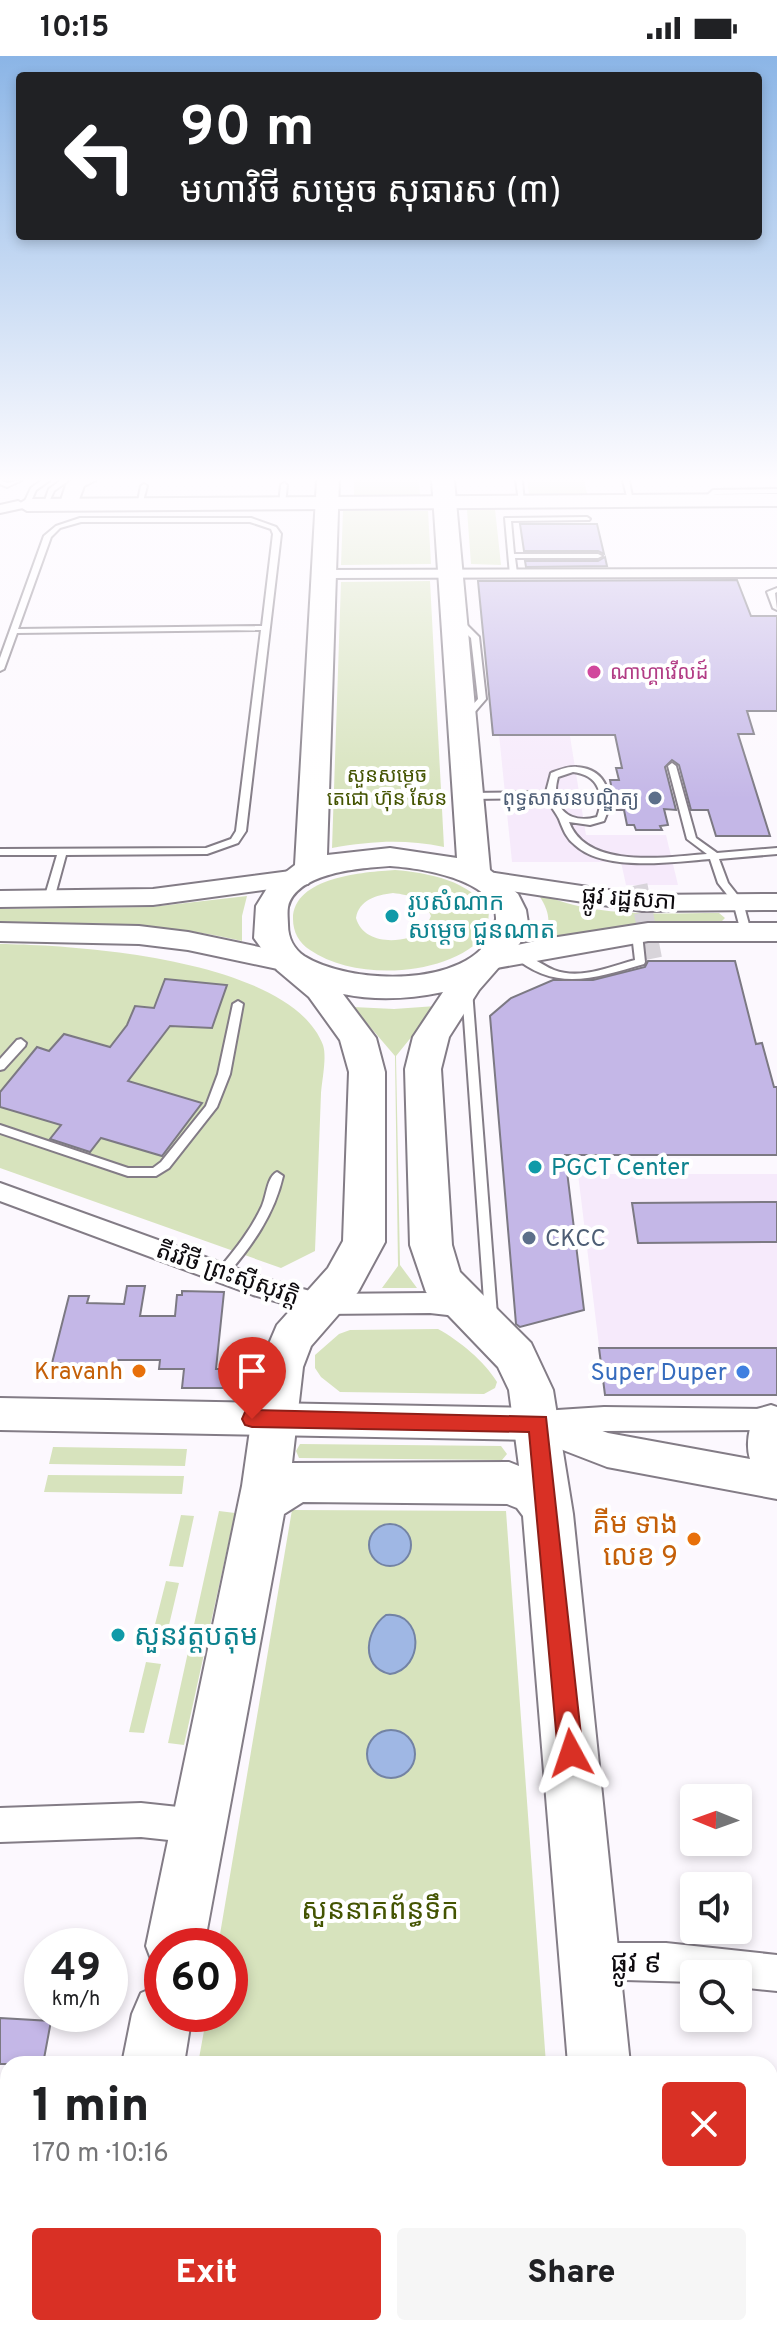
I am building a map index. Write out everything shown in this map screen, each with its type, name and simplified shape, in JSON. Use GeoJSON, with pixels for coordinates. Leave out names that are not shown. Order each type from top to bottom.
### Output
{"type":"FeatureCollection","features":[{"type":"Feature","properties":{"kind":"main road"},"geometry":{"type":"LineString","coordinates":[[304,875],[323,586]]}},
{"type":"Feature","properties":{"kind":"main road"},"geometry":{"type":"LineString","coordinates":[[452,586],[468,796],[478,876]]}},
{"type":"Feature","properties":{"kind":"main road"},"geometry":{"type":"LineString","coordinates":[[178,1928],[262,1506],[281,1367],[292,1337],[354,1263],[364,1242],[367,1072],[358,1038],[321,989],[294,967],[270,932],[269,918],[273,903],[304,875],[352,859],[390,857],[433,862],[478,876],[507,902],[512,917],[502,947],[431,1037],[423,1069],[429,1222],[433,1254],[441,1280],[515,1356],[531,1390],[538,1424],[549,1514],[598,2056]]}},
{"type":"Feature","properties":{"kind":"main road"},"geometry":{"type":"LineString","coordinates":[[294,967],[345,984],[394,987],[449,981],[488,967]]}},
{"type":"Feature","properties":{"kind":"main road"},"geometry":{"type":"LineString","coordinates":[[262,1506],[274,1490],[303,1481],[509,1483],[534,1493],[549,1514]]}},
{"type":"Feature","properties":{"kind":"main road"},"geometry":{"type":"LineString","coordinates":[[154,2056],[159,2032]]}},
{"type":"Feature","properties":{"kind":"street"},"geometry":{"type":"LineString","coordinates":[[0,899],[153,897],[304,875]]}},
{"type":"Feature","properties":{"kind":"street","name":"ផ្លូវ រដ្ឋសភា"},"geometry":{"type":"LineString","coordinates":[[478,876],[642,903],[777,902]]}},
{"type":"Feature","properties":{"kind":"street"},"geometry":{"type":"LineString","coordinates":[[0,932],[139,935],[188,941],[294,967]]}},
{"type":"Feature","properties":{"kind":"street","name":"ផ្លូវ រដ្ឋសភា"},"geometry":{"type":"LineString","coordinates":[[488,967],[637,934],[777,932]]}},
{"type":"Feature","properties":{"kind":"street","name":"តីរវិថី ព្រះស៊ីសុវត្តិ"},"geometry":{"type":"LineString","coordinates":[[0,1192],[222,1273],[321,1304],[430,1303],[478,1318]]}},
{"type":"Feature","properties":{"kind":"street"},"geometry":{"type":"LineString","coordinates":[[0,1414],[538,1424],[604,1419],[774,1421],[767,1450],[777,1481],[607,1450],[538,1424]]}},
{"type":"Feature","properties":{"kind":"street"},"geometry":{"type":"LineString","coordinates":[[0,1825],[141,1820],[197,1826]]}},
{"type":"Feature","properties":{"kind":"street","name":"ផ្លូវ ៩"},"geometry":{"type":"LineString","coordinates":[[590,1961],[666,1961],[777,1973]]}},
{"type":"Feature","properties":{"kind":"lane"},"geometry":{"type":"LineString","coordinates":[[0,669],[30,586]]}},
{"type":"Feature","properties":{"kind":"lane"},"geometry":{"type":"LineString","coordinates":[[0,852],[207,851],[235,841],[241,831],[270,586]]}},
{"type":"Feature","properties":{"kind":"lane"},"geometry":{"type":"LineString","coordinates":[[777,590],[771,592],[777,606]]}},
{"type":"Feature","properties":{"kind":"lane"},"geometry":{"type":"LineString","coordinates":[[14,631],[265,628]]}},
{"type":"Feature","properties":{"kind":"lane"},"geometry":{"type":"LineString","coordinates":[[672,766],[692,839],[713,854],[723,883],[738,902],[746,932]]}},
{"type":"Feature","properties":{"kind":"lane"},"geometry":{"type":"LineString","coordinates":[[563,818],[581,824],[601,819],[607,794],[594,774],[581,769],[565,770],[554,775],[550,795],[554,808],[563,818],[567,834],[591,853],[635,860],[777,851]]}},
{"type":"Feature","properties":{"kind":"lane"},"geometry":{"type":"LineString","coordinates":[[468,796],[550,795]]}},
{"type":"Feature","properties":{"kind":"lane"},"geometry":{"type":"LineString","coordinates":[[49,899],[62,852]]}},
{"type":"Feature","properties":{"kind":"lane"},"geometry":{"type":"LineString","coordinates":[[0,1129],[128,1172],[156,1172],[211,1107],[224,1074],[238,1004]]}},
{"type":"Feature","properties":{"kind":"lane"},"geometry":{"type":"LineString","coordinates":[[0,1066],[21,1043]]}},
{"type":"Feature","properties":{"kind":"lane"},"geometry":{"type":"LineString","coordinates":[[222,1273],[264,1217],[273,1197],[277,1176]]}},
{"type":"Feature","properties":{"kind":"shaded area"},"geometry":{"type":"Polygon","coordinates":[[[486,607],[549,607],[586,835],[666,835],[678,885],[626,885],[621,862],[512,862],[486,607]]]}},
{"type":"Feature","properties":{"kind":"shaded area"},"geometry":{"type":"Polygon","coordinates":[[[578,1174],[777,1174],[777,1395],[605,1395],[578,1174]]]}},
{"type":"Feature","properties":{"kind":"green space","name":"សួនសម្តេច តេជោ ហ៊ុន សែន"},"geometry":{"type":"Polygon","coordinates":[[[341,586],[430,586],[444,847],[388,842],[332,848],[341,586]]]}},
{"type":"Feature","properties":{"kind":"green space"},"geometry":{"type":"Polygon","coordinates":[[[395,870],[448,880],[471,892],[489,912],[487,933],[471,948],[451,959],[402,970],[377,970],[329,960],[310,950],[295,933],[293,919],[296,905],[317,886],[349,875],[395,870]],[[393,893],[380,895],[361,907],[356,918],[360,927],[367,934],[386,940],[406,938],[424,931],[431,916],[425,906],[416,899],[393,893]]]}},
{"type":"Feature","properties":{"kind":"green space"},"geometry":{"type":"Polygon","coordinates":[[[544,895],[586,908],[608,911],[719,913],[725,918],[720,923],[632,924],[546,941],[543,940],[548,918],[540,897],[544,895]]]}},
{"type":"Feature","properties":{"kind":"green space"},"geometry":{"type":"Polygon","coordinates":[[[247,896],[242,916],[242,941],[152,927],[0,922],[0,909],[151,907],[247,896]]]}},
{"type":"Feature","properties":{"kind":"green space"},"geometry":{"type":"Polygon","coordinates":[[[0,944],[79,948],[178,963],[227,976],[270,993],[303,1016],[323,1045],[325,1056],[315,1251],[281,1268],[0,1168],[0,944]]]}},
{"type":"Feature","properties":{"kind":"green space"},"geometry":{"type":"Polygon","coordinates":[[[436,1006],[439,1010],[417,1030],[396,1056],[400,1265],[417,1288],[382,1288],[398,1266],[395,1056],[353,1007],[394,1009],[436,1006]]]}},
{"type":"Feature","properties":{"kind":"green space"},"geometry":{"type":"Polygon","coordinates":[[[438,1329],[478,1359],[497,1382],[495,1388],[484,1394],[340,1392],[315,1368],[315,1355],[339,1334],[350,1330],[438,1329]]]}},
{"type":"Feature","properties":{"kind":"green space"},"geometry":{"type":"Polygon","coordinates":[[[300,1444],[501,1446],[507,1454],[502,1460],[299,1458],[296,1451],[300,1444]]]}},
{"type":"Feature","properties":{"kind":"green space"},"geometry":{"type":"Polygon","coordinates":[[[53,1447],[187,1449],[185,1466],[49,1464],[53,1447]]]}},
{"type":"Feature","properties":{"kind":"green space"},"geometry":{"type":"Polygon","coordinates":[[[48,1475],[184,1476],[182,1494],[44,1492],[48,1475]]]}},
{"type":"Feature","properties":{"kind":"green space","name":"សួននាគព័ន្ធទឹក"},"geometry":{"type":"Polygon","coordinates":[[[292,1510],[506,1511],[545,2056],[199,2056],[204,2032],[248,2032],[248,1928],[221,1928],[292,1510]]]}},
{"type":"Feature","properties":{"kind":"green space"},"geometry":{"type":"Polygon","coordinates":[[[219,1511],[235,1513],[184,1745],[168,1743],[219,1511]]]}},
{"type":"Feature","properties":{"kind":"green space"},"geometry":{"type":"Polygon","coordinates":[[[181,1515],[194,1516],[183,1567],[169,1566],[181,1515]]]}},
{"type":"Feature","properties":{"kind":"green space"},"geometry":{"type":"Polygon","coordinates":[[[166,1581],[179,1583],[164,1646],[150,1644],[166,1581]]]}},
{"type":"Feature","properties":{"kind":"green space"},"geometry":{"type":"Polygon","coordinates":[[[146,1662],[161,1664],[144,1733],[129,1732],[146,1662]]]}},
{"type":"Feature","properties":{"kind":"water"},"geometry":{"type":"Polygon","coordinates":[[[390,1524],[405,1530],[411,1545],[405,1560],[390,1566],[375,1560],[369,1545],[375,1530],[390,1524]]]}},
{"type":"Feature","properties":{"kind":"water"},"geometry":{"type":"Polygon","coordinates":[[[386,1615],[399,1616],[408,1622],[415,1641],[409,1662],[401,1670],[390,1674],[373,1664],[369,1647],[374,1629],[386,1615]]]}},
{"type":"Feature","properties":{"kind":"water"},"geometry":{"type":"Polygon","coordinates":[[[391,1730],[408,1737],[415,1754],[408,1771],[391,1778],[374,1771],[367,1754],[374,1737],[391,1730]]]}},
{"type":"Feature","properties":{"kind":"building"},"geometry":{"type":"Polygon","coordinates":[[[479,586],[739,586],[751,616],[777,616],[777,711],[747,711],[754,734],[738,734],[770,836],[716,836],[708,810],[691,810],[679,765],[672,760],[665,767],[676,810],[664,809],[668,825],[660,826],[662,830],[636,830],[634,825],[627,825],[624,810],[616,810],[610,780],[619,780],[616,768],[622,768],[615,735],[493,735],[479,586]]]}},
{"type":"Feature","properties":{"kind":"building"},"geometry":{"type":"Polygon","coordinates":[[[648,961],[735,961],[756,1044],[762,1043],[774,1087],[777,1087],[777,1155],[565,1155],[584,1310],[520,1327],[516,1324],[490,1016],[511,998],[553,980],[593,980],[645,967],[648,961]]]}},
{"type":"Feature","properties":{"kind":"building"},"geometry":{"type":"Polygon","coordinates":[[[165,979],[227,985],[212,1028],[170,1026],[128,1081],[202,1103],[162,1156],[101,1138],[90,1152],[50,1139],[61,1125],[0,1107],[0,1092],[37,1047],[49,1051],[64,1034],[110,1047],[127,1025],[135,1006],[154,1008],[165,979]]]}},
{"type":"Feature","properties":{"kind":"building"},"geometry":{"type":"Polygon","coordinates":[[[777,1202],[777,1242],[638,1243],[632,1203],[777,1202]]]}},
{"type":"Feature","properties":{"kind":"building"},"geometry":{"type":"Polygon","coordinates":[[[127,1286],[145,1286],[140,1316],[175,1316],[177,1295],[182,1295],[182,1291],[224,1292],[216,1369],[228,1369],[226,1388],[182,1388],[184,1369],[159,1369],[160,1360],[116,1360],[115,1366],[52,1363],[69,1296],[89,1296],[87,1303],[124,1304],[127,1286]]]}},
{"type":"Feature","properties":{"kind":"building"},"geometry":{"type":"Polygon","coordinates":[[[599,1348],[777,1348],[777,1395],[605,1395],[599,1348]]]}},
{"type":"Feature","properties":{"kind":"building"},"geometry":{"type":"Polygon","coordinates":[[[0,2018],[24,2019],[24,2032],[49,2032],[44,2056],[0,2056],[0,2018]]]}},
{"type":"Feature","properties":{"kind":"tunnel"},"geometry":{"type":"LineString","coordinates":[[638,885],[653,961]]}},
{"type":"Feature","properties":{"kind":"place","name":"ណាហ្គាវើលដ៍"},"geometry":{"type":"Point","coordinates":[594,672]}},
{"type":"Feature","properties":{"kind":"place","name":"ពុទ្ធសាសនបណ្ឌិត្យ"},"geometry":{"type":"Point","coordinates":[655,798]}},
{"type":"Feature","properties":{"kind":"place","name":"រូបសំណាក សម្ដេច ជួនណាត"},"geometry":{"type":"Point","coordinates":[392,916]}},
{"type":"Feature","properties":{"kind":"place","name":"PGCT Center"},"geometry":{"type":"Point","coordinates":[535,1167]}},
{"type":"Feature","properties":{"kind":"place","name":"CKCC"},"geometry":{"type":"Point","coordinates":[529,1238]}},
{"type":"Feature","properties":{"kind":"place","name":"Kravanh"},"geometry":{"type":"Point","coordinates":[139,1371]}},
{"type":"Feature","properties":{"kind":"place","name":"Super Duper"},"geometry":{"type":"Point","coordinates":[743,1372]}},
{"type":"Feature","properties":{"kind":"place","name":"គីម ទាង លេខ 9"},"geometry":{"type":"Point","coordinates":[694,1539]}},
{"type":"Feature","properties":{"kind":"place","name":"សួនវត្តបតុម"},"geometry":{"type":"Point","coordinates":[118,1635]}},
{"type":"Feature","properties":{"kind":"route"},"geometry":{"type":"LineString","coordinates":[[252,1419],[538,1424],[547,1489],[571,1753]]}}]}
